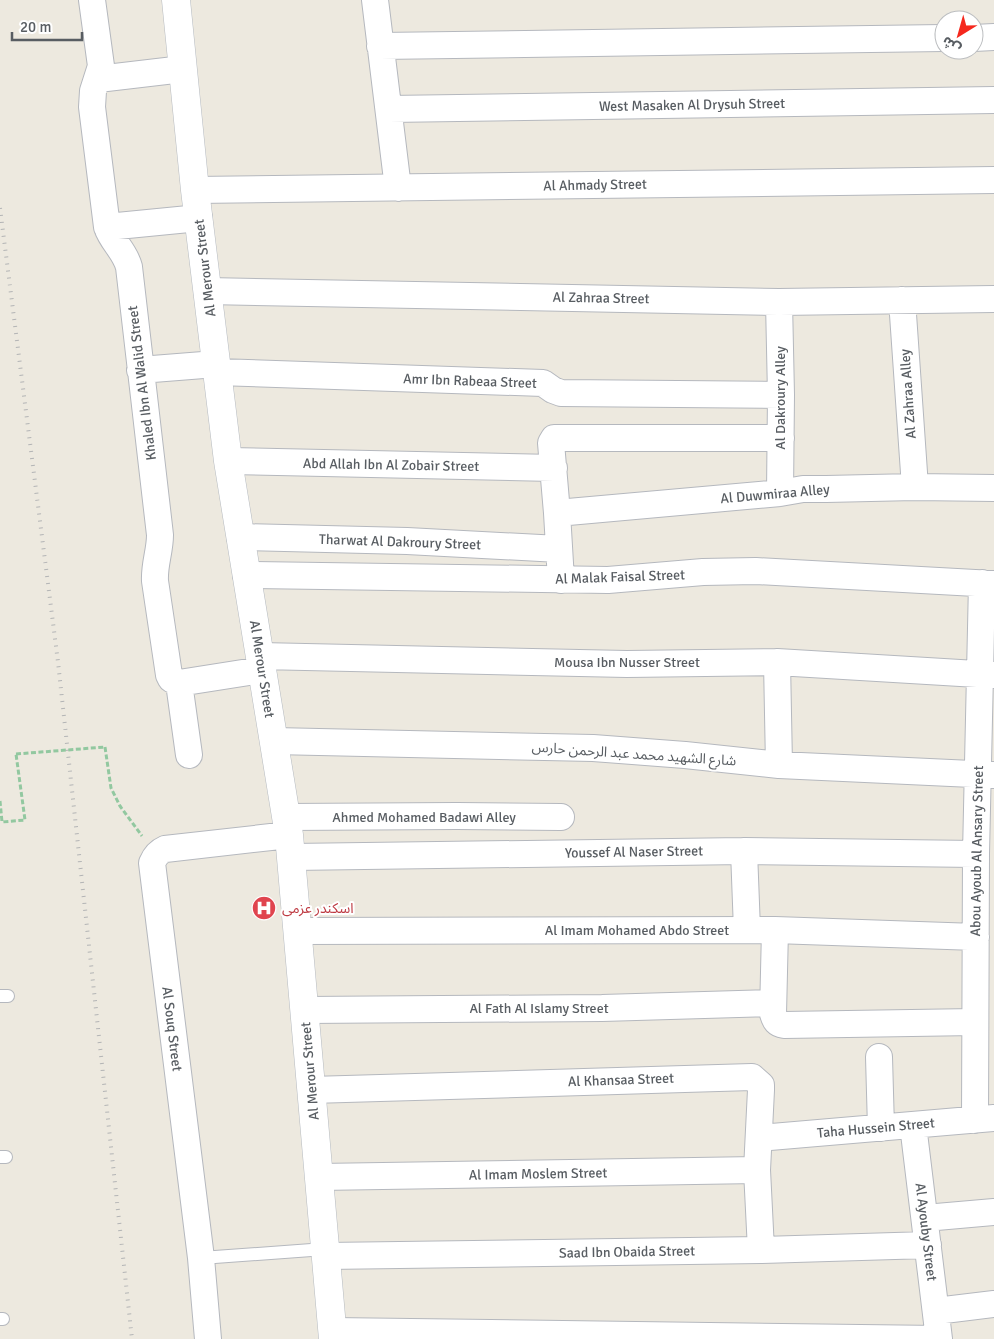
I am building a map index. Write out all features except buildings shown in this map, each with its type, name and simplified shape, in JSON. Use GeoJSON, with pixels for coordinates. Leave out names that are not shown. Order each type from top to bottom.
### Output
{"type":"FeatureCollection","features":[{"type":"Feature","properties":{"kind":"street","name":"Khaled Ibn Al Walid Street"},"geometry":{"type":"LineString","coordinates":[[92,0],[101,66],[92,99],[107,227],[127,261],[160,534],[160,548],[154,570],[155,581],[169,675],[171,679],[179,683]]}},
{"type":"Feature","properties":{"kind":"street","name":"Al Merour Street"},"geometry":{"type":"LineString","coordinates":[[176,0],[195,190],[228,461],[289,836],[332,1335]]}},
{"type":"Feature","properties":{"kind":"street"},"geometry":{"type":"LineString","coordinates":[[376,0],[398,188]]}},
{"type":"Feature","properties":{"kind":"street"},"geometry":{"type":"LineString","coordinates":[[380,46],[934,38]]}},
{"type":"Feature","properties":{"kind":"street"},"geometry":{"type":"LineString","coordinates":[[98,79],[183,69]]}},
{"type":"Feature","properties":{"kind":"street","name":"West Masaken Al Drysuh Street"},"geometry":{"type":"LineString","coordinates":[[389,109],[994,100]]}},
{"type":"Feature","properties":{"kind":"street","name":"Al Ahmady Street"},"geometry":{"type":"LineString","coordinates":[[195,190],[994,180]]}},
{"type":"Feature","properties":{"kind":"street"},"geometry":{"type":"LineString","coordinates":[[107,227],[199,218]]}},
{"type":"Feature","properties":{"kind":"street","name":"Al Zahraa Street"},"geometry":{"type":"LineString","coordinates":[[207,291],[779,302],[994,299]]}},
{"type":"Feature","properties":{"kind":"street","name":"Al Zahraa Alley"},"geometry":{"type":"LineString","coordinates":[[902,300],[914,487]]}},
{"type":"Feature","properties":{"kind":"street","name":"Al Dakroury Alley"},"geometry":{"type":"LineString","coordinates":[[779,302],[781,395],[780,494]]}},
{"type":"Feature","properties":{"kind":"street","name":"Amr Ibn Rabeaa Street"},"geometry":{"type":"LineString","coordinates":[[140,370],[217,368],[543,383],[561,393],[781,395]]}},
{"type":"Feature","properties":{"kind":"street"},"geometry":{"type":"LineString","coordinates":[[561,580],[552,439],[556,437],[781,438]]}},
{"type":"Feature","properties":{"kind":"street","name":"Abd Allah Ibn Al Zobair Street"},"geometry":{"type":"LineString","coordinates":[[228,461],[554,468]]}},
{"type":"Feature","properties":{"kind":"street","name":"Al Duwmiraa Alley"},"geometry":{"type":"LineString","coordinates":[[558,513],[780,494],[803,490],[914,487],[994,488]]}},
{"type":"Feature","properties":{"kind":"street","name":"Tharwat Al Dakroury Street"},"geometry":{"type":"LineString","coordinates":[[240,537],[559,548]]}},
{"type":"Feature","properties":{"kind":"street","name":"Al Malak Faisal Street"},"geometry":{"type":"LineString","coordinates":[[246,575],[608,580],[703,572],[756,571],[988,583]]}},
{"type":"Feature","properties":{"kind":"street","name":"Abou Ayoub Al Ansary Street"},"geometry":{"type":"LineString","coordinates":[[984,1119],[975,1022],[976,854],[986,775],[988,583]]}},
{"type":"Feature","properties":{"kind":"street"},"geometry":{"type":"LineString","coordinates":[[777,662],[779,765]]}},
{"type":"Feature","properties":{"kind":"street","name":"Mousa Ibn Nusser Street"},"geometry":{"type":"LineString","coordinates":[[261,663],[627,664],[777,662],[987,674]]}},
{"type":"Feature","properties":{"kind":"street"},"geometry":{"type":"LineString","coordinates":[[189,755],[179,683],[261,663]]}},
{"type":"Feature","properties":{"kind":"street","name":"شارع الشهيد محمد عبد الرحمن حارس"},"geometry":{"type":"LineString","coordinates":[[274,741],[593,748],[779,765],[986,775]]}},
{"type":"Feature","properties":{"kind":"street","name":"Ahmed Mohamed Badawi Alley"},"geometry":{"type":"LineString","coordinates":[[289,836],[419,816],[561,817]]}},
{"type":"Feature","properties":{"kind":"street"},"geometry":{"type":"LineString","coordinates":[[159,852],[165,849],[289,836]]}},
{"type":"Feature","properties":{"kind":"street","name":"Youssef Al Naser Street"},"geometry":{"type":"LineString","coordinates":[[289,836],[744,851],[976,854]]}},
{"type":"Feature","properties":{"kind":"street"},"geometry":{"type":"LineString","coordinates":[[744,851],[747,930]]}},
{"type":"Feature","properties":{"kind":"street","name":"Al Souq Street"},"geometry":{"type":"LineString","coordinates":[[159,852],[154,857],[152,870],[201,1258],[208,1339]]}},
{"type":"Feature","properties":{"kind":"street"},"geometry":{"type":"LineString","coordinates":[[775,930],[774,1020],[778,1024],[975,1022]]}},
{"type":"Feature","properties":{"kind":"street","name":"Al Imam Mohamed Abdo Street"},"geometry":{"type":"LineString","coordinates":[[298,931],[775,930],[976,937]]}},
{"type":"Feature","properties":{"kind":"street","name":"Al Fath Al Islamy Street"},"geometry":{"type":"LineString","coordinates":[[305,1010],[602,1008],[774,1003]]}},
{"type":"Feature","properties":{"kind":"street"},"geometry":{"type":"LineString","coordinates":[[879,1058],[881,1128]]}},
{"type":"Feature","properties":{"kind":"street","name":"Al Khansaa Street"},"geometry":{"type":"LineString","coordinates":[[311,1090],[752,1076],[761,1085],[757,1170],[761,1250]]}},
{"type":"Feature","properties":{"kind":"street","name":"Taha Hussein Street"},"geometry":{"type":"LineString","coordinates":[[759,1138],[984,1119]]}},
{"type":"Feature","properties":{"kind":"street","name":"Al Ayouby Street"},"geometry":{"type":"LineString","coordinates":[[913,1125],[939,1339]]}},
{"type":"Feature","properties":{"kind":"street","name":"Al Imam Moslem Street"},"geometry":{"type":"LineString","coordinates":[[319,1177],[757,1170]]}},
{"type":"Feature","properties":{"kind":"street"},"geometry":{"type":"LineString","coordinates":[[925,1218],[994,1212]]}},
{"type":"Feature","properties":{"kind":"street","name":"Saad Ibn Obaida Street"},"geometry":{"type":"LineString","coordinates":[[325,1252],[761,1250],[928,1245]]}},
{"type":"Feature","properties":{"kind":"street"},"geometry":{"type":"LineString","coordinates":[[936,1311],[994,1304]]}},
{"type":"Feature","properties":{"kind":"street"},"geometry":{"type":"LineString","coordinates":[[332,1335],[939,1339]]}},
{"type":"Feature","properties":{"kind":"lane"},"geometry":{"type":"LineString","coordinates":[[201,1258],[325,1252]]}},
{"type":"Feature","properties":{"kind":"path"},"geometry":{"type":"LineString","coordinates":[[0,801],[2,822],[25,820],[16,754],[106,747],[111,788],[120,806],[138,831],[159,852]]}},
{"type":"Feature","properties":{"kind":"railway"},"geometry":{"type":"LineString","coordinates":[[0,208],[58,662],[132,1339]]}},
{"type":"Feature","properties":{"kind":"place","name":"اسكندر عزمى"},"geometry":{"type":"Point","coordinates":[264,908]}}]}
